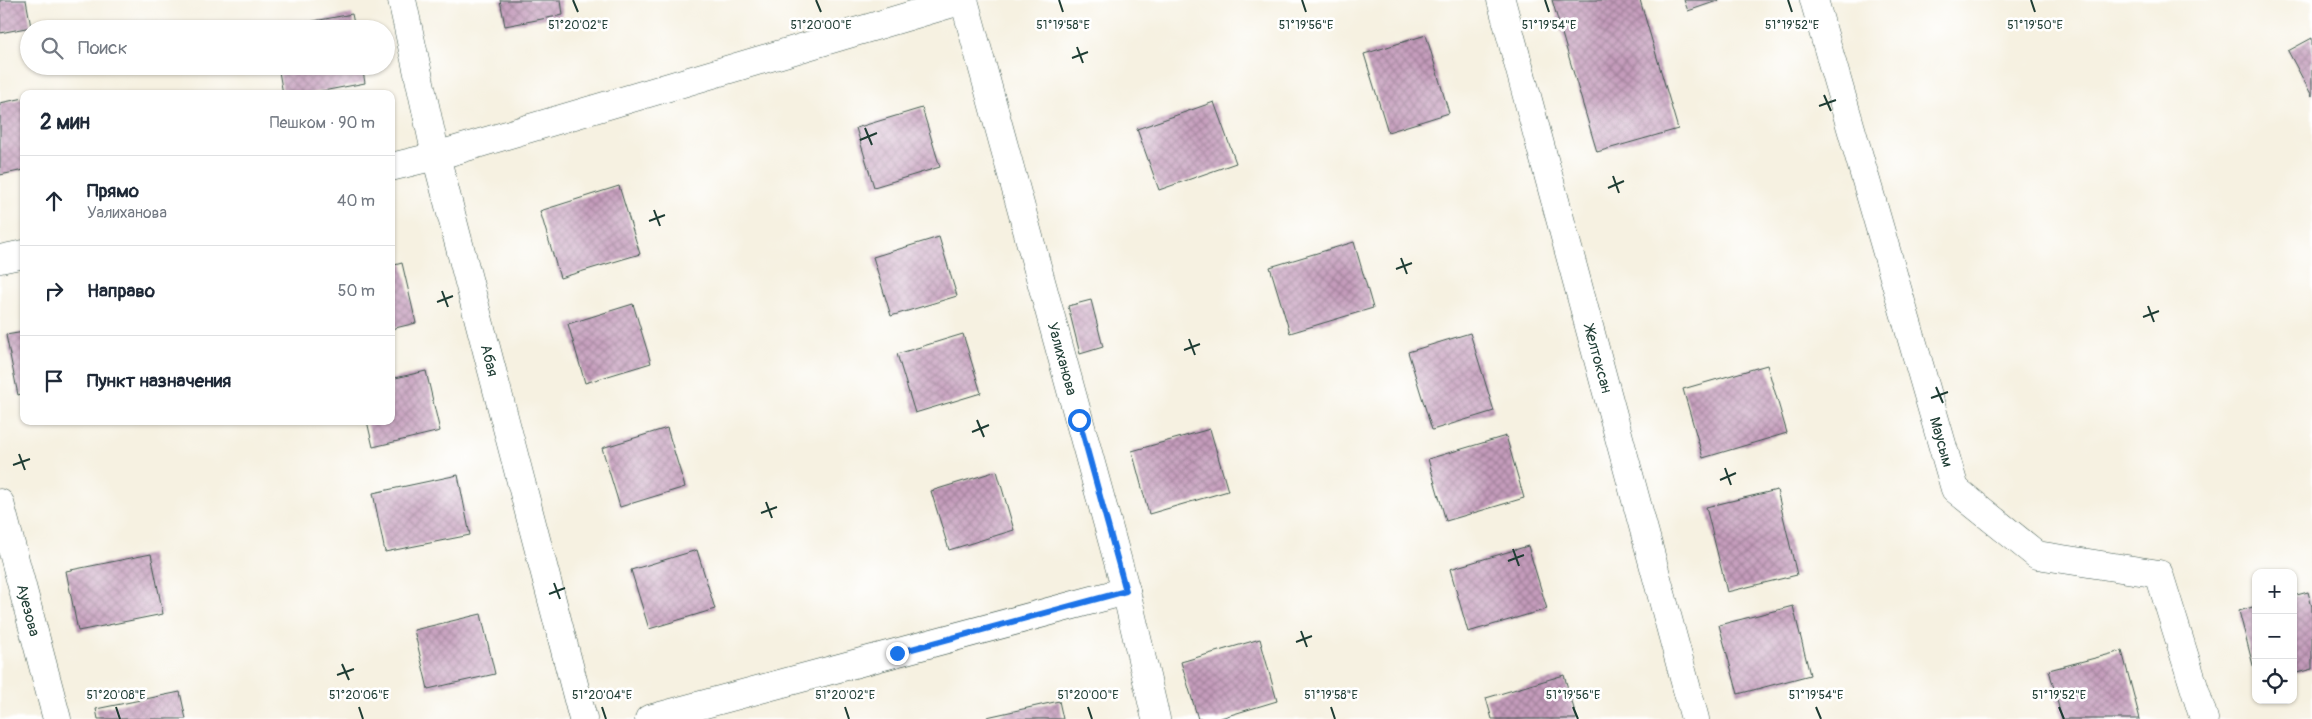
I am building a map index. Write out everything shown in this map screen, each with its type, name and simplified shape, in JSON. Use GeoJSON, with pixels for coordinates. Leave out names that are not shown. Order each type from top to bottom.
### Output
{"type":"FeatureCollection","features":[{"type":"Feature","properties":{"kind":"street","name":"Абая"},"geometry":{"type":"LineString","coordinates":[[402,0],[436,156],[583,719]]}},
{"type":"Feature","properties":{"kind":"street"},"geometry":{"type":"LineString","coordinates":[[395,166],[436,156],[963,0]]}},
{"type":"Feature","properties":{"kind":"street","name":"Уалиханова"},"geometry":{"type":"LineString","coordinates":[[963,0],[1126,591],[1156,719]]}},
{"type":"Feature","properties":{"kind":"street","name":"Желтоксан"},"geometry":{"type":"LineString","coordinates":[[1502,0],[1695,719]]}},
{"type":"Feature","properties":{"kind":"street","name":"Маусым"},"geometry":{"type":"LineString","coordinates":[[1814,0],[1955,489],[2038,555],[2159,574],[2204,719]]}},
{"type":"Feature","properties":{"kind":"street"},"geometry":{"type":"LineString","coordinates":[[0,259],[20,255]]}},
{"type":"Feature","properties":{"kind":"street","name":"Ауезова"},"geometry":{"type":"LineString","coordinates":[[0,503],[57,719]]}},
{"type":"Feature","properties":{"kind":"street"},"geometry":{"type":"LineString","coordinates":[[649,719],[1126,591]]}},
{"type":"Feature","properties":{"kind":"building"},"geometry":{"type":"Polygon","coordinates":[[[0,0],[26,0],[30,20],[20,20],[20,29],[0,33],[0,0]]]}},
{"type":"Feature","properties":{"kind":"building"},"geometry":{"type":"Polygon","coordinates":[[[500,0],[561,0],[563,15],[505,26],[500,0]]]}},
{"type":"Feature","properties":{"kind":"building"},"geometry":{"type":"Polygon","coordinates":[[[1552,0],[1640,0],[1678,129],[1597,152],[1552,0]]]}},
{"type":"Feature","properties":{"kind":"building"},"geometry":{"type":"Polygon","coordinates":[[[1684,0],[1720,0],[1688,11],[1684,0]]]}},
{"type":"Feature","properties":{"kind":"building"},"geometry":{"type":"Polygon","coordinates":[[[352,14],[353,20],[320,20],[352,14]]]}},
{"type":"Feature","properties":{"kind":"building"},"geometry":{"type":"Polygon","coordinates":[[[1426,35],[1449,113],[1388,132],[1364,54],[1426,35]]]}},
{"type":"Feature","properties":{"kind":"building"},"geometry":{"type":"Polygon","coordinates":[[[2312,38],[2312,96],[2288,51],[2312,38]]]}},
{"type":"Feature","properties":{"kind":"building"},"geometry":{"type":"Polygon","coordinates":[[[280,75],[364,75],[365,83],[328,90],[282,90],[280,75]]]}},
{"type":"Feature","properties":{"kind":"building"},"geometry":{"type":"Polygon","coordinates":[[[20,99],[20,171],[0,175],[0,103],[20,99]]]}},
{"type":"Feature","properties":{"kind":"building"},"geometry":{"type":"Polygon","coordinates":[[[1214,102],[1236,163],[1159,190],[1137,129],[1214,102]]]}},
{"type":"Feature","properties":{"kind":"building"},"geometry":{"type":"Polygon","coordinates":[[[922,108],[940,167],[874,187],[856,128],[922,108]]]}},
{"type":"Feature","properties":{"kind":"building"},"geometry":{"type":"Polygon","coordinates":[[[619,186],[640,254],[560,278],[540,211],[619,186]]]}},
{"type":"Feature","properties":{"kind":"building"},"geometry":{"type":"Polygon","coordinates":[[[939,237],[957,296],[891,316],[873,257],[939,237]]]}},
{"type":"Feature","properties":{"kind":"building"},"geometry":{"type":"Polygon","coordinates":[[[1354,242],[1373,308],[1290,333],[1270,267],[1354,242]]]}},
{"type":"Feature","properties":{"kind":"building"},"geometry":{"type":"Polygon","coordinates":[[[402,263],[416,323],[395,328],[395,265],[402,263]]]}},
{"type":"Feature","properties":{"kind":"building"},"geometry":{"type":"Polygon","coordinates":[[[1091,300],[1103,347],[1080,354],[1068,306],[1091,300]]]}},
{"type":"Feature","properties":{"kind":"building"},"geometry":{"type":"Polygon","coordinates":[[[633,304],[651,363],[585,383],[568,324],[633,304]]]}},
{"type":"Feature","properties":{"kind":"building"},"geometry":{"type":"Polygon","coordinates":[[[20,333],[20,394],[18,395],[6,335],[20,333]]]}},
{"type":"Feature","properties":{"kind":"building"},"geometry":{"type":"Polygon","coordinates":[[[1470,333],[1494,411],[1432,430],[1408,352],[1470,333]]]}},
{"type":"Feature","properties":{"kind":"building"},"geometry":{"type":"Polygon","coordinates":[[[963,334],[981,393],[915,413],[897,354],[963,334]]]}},
{"type":"Feature","properties":{"kind":"building"},"geometry":{"type":"Polygon","coordinates":[[[1767,365],[1787,433],[1703,458],[1683,389],[1767,365]]]}},
{"type":"Feature","properties":{"kind":"building"},"geometry":{"type":"Polygon","coordinates":[[[426,371],[440,431],[373,447],[368,425],[395,425],[395,378],[426,371]]]}},
{"type":"Feature","properties":{"kind":"building"},"geometry":{"type":"Polygon","coordinates":[[[667,428],[685,487],[620,507],[602,448],[667,428]]]}},
{"type":"Feature","properties":{"kind":"building"},"geometry":{"type":"Polygon","coordinates":[[[1210,429],[1228,491],[1149,514],[1132,451],[1210,429]]]}},
{"type":"Feature","properties":{"kind":"building"},"geometry":{"type":"Polygon","coordinates":[[[1506,436],[1524,498],[1446,521],[1428,459],[1506,436]]]}},
{"type":"Feature","properties":{"kind":"building"},"geometry":{"type":"Polygon","coordinates":[[[997,471],[1014,530],[949,550],[931,491],[997,471]]]}},
{"type":"Feature","properties":{"kind":"building"},"geometry":{"type":"Polygon","coordinates":[[[458,475],[470,535],[385,552],[373,493],[458,475]]]}},
{"type":"Feature","properties":{"kind":"building"},"geometry":{"type":"Polygon","coordinates":[[[1777,490],[1797,575],[1727,592],[1706,507],[1777,490]]]}},
{"type":"Feature","properties":{"kind":"building"},"geometry":{"type":"Polygon","coordinates":[[[1528,546],[1547,609],[1468,632],[1450,569],[1528,546]]]}},
{"type":"Feature","properties":{"kind":"building"},"geometry":{"type":"Polygon","coordinates":[[[697,550],[715,609],[649,629],[631,570],[697,550]]]}},
{"type":"Feature","properties":{"kind":"building"},"geometry":{"type":"Polygon","coordinates":[[[151,554],[163,614],[78,631],[66,571],[151,554]]]}},
{"type":"Feature","properties":{"kind":"building"},"geometry":{"type":"Polygon","coordinates":[[[2308,592],[2312,607],[2312,669],[2297,673],[2297,614],[2297,595],[2308,592]]]}},
{"type":"Feature","properties":{"kind":"building"},"geometry":{"type":"Polygon","coordinates":[[[1793,606],[1810,675],[1738,694],[1719,625],[1793,606]]]}},
{"type":"Feature","properties":{"kind":"building"},"geometry":{"type":"Polygon","coordinates":[[[2252,607],[2252,661],[2239,611],[2252,607]]]}},
{"type":"Feature","properties":{"kind":"building"},"geometry":{"type":"Polygon","coordinates":[[[481,614],[495,674],[428,689],[414,630],[481,614]]]}},
{"type":"Feature","properties":{"kind":"building"},"geometry":{"type":"Polygon","coordinates":[[[1260,639],[1277,701],[1217,719],[1198,719],[1181,662],[1260,639]]]}},
{"type":"Feature","properties":{"kind":"building"},"geometry":{"type":"Polygon","coordinates":[[[2122,651],[2140,719],[2062,719],[2049,670],[2122,651]]]}},
{"type":"Feature","properties":{"kind":"building"},"geometry":{"type":"Polygon","coordinates":[[[1564,675],[1577,719],[1492,719],[1486,698],[1564,675]]]}},
{"type":"Feature","properties":{"kind":"building"},"geometry":{"type":"Polygon","coordinates":[[[180,692],[186,719],[98,719],[96,709],[180,692]]]}},
{"type":"Feature","properties":{"kind":"building"},"geometry":{"type":"Polygon","coordinates":[[[1059,701],[1063,719],[988,719],[987,717],[1059,701]]]}},
{"type":"Feature","properties":{"kind":"route"},"geometry":{"type":"LineString","coordinates":[[897,653],[1126,591],[1079,420]]}}]}
